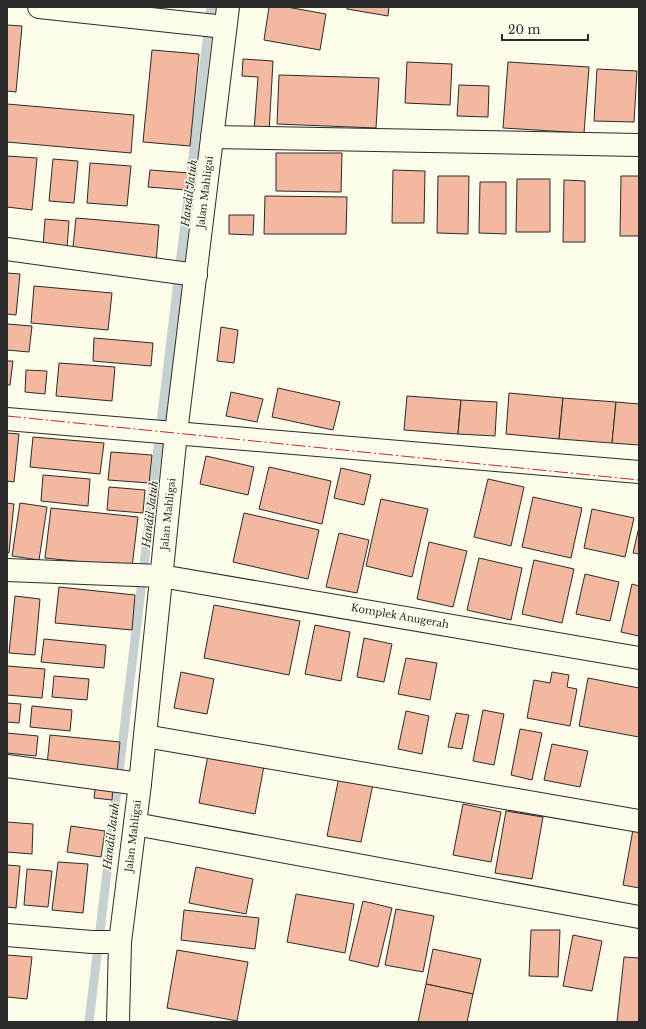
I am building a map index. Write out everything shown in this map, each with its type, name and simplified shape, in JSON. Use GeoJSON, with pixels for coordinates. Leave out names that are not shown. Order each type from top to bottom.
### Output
{"type":"FeatureCollection","features":[{"type":"Feature","properties":{"kind":"street"},"geometry":{"type":"LineString","coordinates":[[39,7],[217,21]]}},
{"type":"Feature","properties":{"kind":"street","name":"Jalan Mahligai"},"geometry":{"type":"LineString","coordinates":[[118,1022],[107,941],[135,824],[125,781],[145,736],[148,575],[184,274],[212,137],[217,21]]}},
{"type":"Feature","properties":{"kind":"street"},"geometry":{"type":"LineString","coordinates":[[212,137],[639,145]]}},
{"type":"Feature","properties":{"kind":"street"},"geometry":{"type":"LineString","coordinates":[[7,249],[184,274]]}},
{"type":"Feature","properties":{"kind":"street"},"geometry":{"type":"LineString","coordinates":[[7,419],[639,472]]}},
{"type":"Feature","properties":{"kind":"street","name":"Komplek Anugerah"},"geometry":{"type":"LineString","coordinates":[[7,570],[148,575],[639,658]]}},
{"type":"Feature","properties":{"kind":"street"},"geometry":{"type":"LineString","coordinates":[[145,736],[639,822]]}},
{"type":"Feature","properties":{"kind":"street"},"geometry":{"type":"LineString","coordinates":[[7,766],[125,781]]}},
{"type":"Feature","properties":{"kind":"street"},"geometry":{"type":"LineString","coordinates":[[135,824],[639,917]]}},
{"type":"Feature","properties":{"kind":"street"},"geometry":{"type":"LineString","coordinates":[[7,935],[107,941]]}},
{"type":"Feature","properties":{"kind":"building"},"geometry":{"type":"Polygon","coordinates":[[[269,7],[287,7],[326,14],[320,50],[264,40],[269,7]]]}},
{"type":"Feature","properties":{"kind":"building"},"geometry":{"type":"Polygon","coordinates":[[[347,7],[389,7],[388,16],[347,9],[347,7]]]}},
{"type":"Feature","properties":{"kind":"building"},"geometry":{"type":"Polygon","coordinates":[[[7,25],[22,26],[16,92],[7,91],[7,25]]]}},
{"type":"Feature","properties":{"kind":"building"},"geometry":{"type":"Polygon","coordinates":[[[152,50],[199,54],[190,146],[143,142],[152,50]]]}},
{"type":"Feature","properties":{"kind":"building"},"geometry":{"type":"Polygon","coordinates":[[[243,59],[273,61],[269,132],[254,131],[258,77],[242,76],[243,59]]]}},
{"type":"Feature","properties":{"kind":"building"},"geometry":{"type":"Polygon","coordinates":[[[407,62],[452,64],[450,105],[405,103],[407,62]]]}},
{"type":"Feature","properties":{"kind":"building"},"geometry":{"type":"Polygon","coordinates":[[[508,62],[589,67],[584,133],[503,128],[508,62]]]}},
{"type":"Feature","properties":{"kind":"building"},"geometry":{"type":"Polygon","coordinates":[[[597,69],[637,71],[634,122],[594,121],[597,69]]]}},
{"type":"Feature","properties":{"kind":"building"},"geometry":{"type":"Polygon","coordinates":[[[279,75],[379,78],[376,128],[277,124],[279,75]]]}},
{"type":"Feature","properties":{"kind":"building"},"geometry":{"type":"Polygon","coordinates":[[[459,85],[489,86],[488,117],[457,116],[459,85]]]}},
{"type":"Feature","properties":{"kind":"building"},"geometry":{"type":"Polygon","coordinates":[[[7,104],[134,115],[131,153],[7,142],[7,104]]]}},
{"type":"Feature","properties":{"kind":"building"},"geometry":{"type":"Polygon","coordinates":[[[276,153],[342,153],[341,192],[276,191],[276,153]]]}},
{"type":"Feature","properties":{"kind":"building"},"geometry":{"type":"Polygon","coordinates":[[[7,156],[37,158],[32,210],[7,207],[7,156]]]}},
{"type":"Feature","properties":{"kind":"building"},"geometry":{"type":"Polygon","coordinates":[[[53,159],[78,161],[74,203],[49,201],[53,159]]]}},
{"type":"Feature","properties":{"kind":"building"},"geometry":{"type":"Polygon","coordinates":[[[90,163],[131,166],[127,206],[87,203],[90,163]]]}},
{"type":"Feature","properties":{"kind":"building"},"geometry":{"type":"Polygon","coordinates":[[[150,170],[189,173],[187,190],[148,187],[150,170]]]}},
{"type":"Feature","properties":{"kind":"building"},"geometry":{"type":"Polygon","coordinates":[[[393,170],[425,171],[424,223],[392,223],[393,170]]]}},
{"type":"Feature","properties":{"kind":"building"},"geometry":{"type":"Polygon","coordinates":[[[438,176],[469,176],[468,234],[437,233],[438,176]]]}},
{"type":"Feature","properties":{"kind":"building"},"geometry":{"type":"Polygon","coordinates":[[[621,176],[639,176],[639,236],[620,236],[621,176]]]}},
{"type":"Feature","properties":{"kind":"building"},"geometry":{"type":"Polygon","coordinates":[[[517,179],[550,179],[550,232],[516,232],[517,179]]]}},
{"type":"Feature","properties":{"kind":"building"},"geometry":{"type":"Polygon","coordinates":[[[564,180],[585,181],[585,242],[563,242],[564,180]]]}},
{"type":"Feature","properties":{"kind":"building"},"geometry":{"type":"Polygon","coordinates":[[[480,182],[506,182],[506,234],[479,233],[480,182]]]}},
{"type":"Feature","properties":{"kind":"building"},"geometry":{"type":"Polygon","coordinates":[[[265,196],[347,197],[346,234],[264,234],[265,196]]]}},
{"type":"Feature","properties":{"kind":"building"},"geometry":{"type":"Polygon","coordinates":[[[229,215],[254,215],[253,235],[229,234],[229,215]]]}},
{"type":"Feature","properties":{"kind":"building"},"geometry":{"type":"Polygon","coordinates":[[[76,218],[159,225],[156,263],[72,256],[76,218]]]}},
{"type":"Feature","properties":{"kind":"building"},"geometry":{"type":"Polygon","coordinates":[[[45,219],[69,221],[67,248],[43,247],[45,219]]]}},
{"type":"Feature","properties":{"kind":"building"},"geometry":{"type":"Polygon","coordinates":[[[7,273],[20,274],[16,315],[7,314],[7,273]]]}},
{"type":"Feature","properties":{"kind":"building"},"geometry":{"type":"Polygon","coordinates":[[[34,286],[112,293],[108,330],[31,323],[34,286]]]}},
{"type":"Feature","properties":{"kind":"building"},"geometry":{"type":"Polygon","coordinates":[[[7,324],[32,326],[29,352],[7,350],[7,324]]]}},
{"type":"Feature","properties":{"kind":"building"},"geometry":{"type":"Polygon","coordinates":[[[221,327],[238,330],[234,363],[217,361],[221,327]]]}},
{"type":"Feature","properties":{"kind":"building"},"geometry":{"type":"Polygon","coordinates":[[[94,338],[153,343],[151,366],[93,361],[94,338]]]}},
{"type":"Feature","properties":{"kind":"building"},"geometry":{"type":"Polygon","coordinates":[[[7,361],[13,361],[10,385],[7,385],[7,361]]]}},
{"type":"Feature","properties":{"kind":"building"},"geometry":{"type":"Polygon","coordinates":[[[59,363],[115,367],[112,401],[56,396],[59,363]]]}},
{"type":"Feature","properties":{"kind":"building"},"geometry":{"type":"Polygon","coordinates":[[[26,370],[47,371],[45,394],[25,392],[26,370]]]}},
{"type":"Feature","properties":{"kind":"building"},"geometry":{"type":"Polygon","coordinates":[[[278,388],[340,402],[333,430],[272,417],[278,388]]]}},
{"type":"Feature","properties":{"kind":"building"},"geometry":{"type":"Polygon","coordinates":[[[231,392],[263,399],[257,422],[226,416],[231,392]]]}},
{"type":"Feature","properties":{"kind":"building"},"geometry":{"type":"Polygon","coordinates":[[[509,393],[563,398],[559,439],[506,434],[509,393]]]}},
{"type":"Feature","properties":{"kind":"building"},"geometry":{"type":"Polygon","coordinates":[[[407,396],[461,400],[458,434],[404,430],[407,396]]]}},
{"type":"Feature","properties":{"kind":"building"},"geometry":{"type":"Polygon","coordinates":[[[563,398],[616,402],[612,443],[559,439],[563,398]]]}},
{"type":"Feature","properties":{"kind":"building"},"geometry":{"type":"Polygon","coordinates":[[[461,400],[497,402],[495,436],[458,434],[461,400]]]}},
{"type":"Feature","properties":{"kind":"building"},"geometry":{"type":"Polygon","coordinates":[[[616,402],[639,404],[639,445],[612,443],[616,402]]]}},
{"type":"Feature","properties":{"kind":"building"},"geometry":{"type":"Polygon","coordinates":[[[7,433],[19,434],[14,482],[7,481],[7,433]]]}},
{"type":"Feature","properties":{"kind":"building"},"geometry":{"type":"Polygon","coordinates":[[[33,437],[104,443],[100,474],[30,467],[33,437]]]}},
{"type":"Feature","properties":{"kind":"building"},"geometry":{"type":"Polygon","coordinates":[[[111,452],[152,455],[149,483],[108,480],[111,452]]]}},
{"type":"Feature","properties":{"kind":"building"},"geometry":{"type":"Polygon","coordinates":[[[206,456],[254,467],[248,495],[200,484],[206,456]]]}},
{"type":"Feature","properties":{"kind":"building"},"geometry":{"type":"Polygon","coordinates":[[[269,467],[331,481],[322,524],[259,509],[269,467]]]}},
{"type":"Feature","properties":{"kind":"building"},"geometry":{"type":"Polygon","coordinates":[[[341,468],[371,475],[364,505],[334,498],[341,468]]]}},
{"type":"Feature","properties":{"kind":"building"},"geometry":{"type":"Polygon","coordinates":[[[43,475],[90,479],[88,506],[41,501],[43,475]]]}},
{"type":"Feature","properties":{"kind":"building"},"geometry":{"type":"Polygon","coordinates":[[[488,479],[524,487],[511,546],[474,537],[488,479]]]}},
{"type":"Feature","properties":{"kind":"building"},"geometry":{"type":"Polygon","coordinates":[[[109,487],[145,490],[143,513],[107,510],[109,487]]]}},
{"type":"Feature","properties":{"kind":"building"},"geometry":{"type":"Polygon","coordinates":[[[533,497],[582,508],[571,558],[522,547],[533,497]]]}},
{"type":"Feature","properties":{"kind":"building"},"geometry":{"type":"Polygon","coordinates":[[[381,499],[428,509],[412,577],[366,566],[381,499]]]}},
{"type":"Feature","properties":{"kind":"building"},"geometry":{"type":"Polygon","coordinates":[[[7,503],[14,504],[9,553],[7,553],[7,503]]]}},
{"type":"Feature","properties":{"kind":"building"},"geometry":{"type":"Polygon","coordinates":[[[20,503],[47,507],[39,560],[12,556],[20,503]]]}},
{"type":"Feature","properties":{"kind":"building"},"geometry":{"type":"Polygon","coordinates":[[[51,508],[138,517],[132,567],[45,558],[51,508]]]}},
{"type":"Feature","properties":{"kind":"building"},"geometry":{"type":"Polygon","coordinates":[[[592,509],[634,518],[625,557],[584,548],[592,509]]]}},
{"type":"Feature","properties":{"kind":"building"},"geometry":{"type":"Polygon","coordinates":[[[244,513],[319,530],[308,579],[233,562],[244,513]]]}},
{"type":"Feature","properties":{"kind":"building"},"geometry":{"type":"Polygon","coordinates":[[[639,527],[639,554],[633,553],[639,527]]]}},
{"type":"Feature","properties":{"kind":"building"},"geometry":{"type":"Polygon","coordinates":[[[339,533],[369,540],[357,593],[326,587],[339,533]]]}},
{"type":"Feature","properties":{"kind":"building"},"geometry":{"type":"Polygon","coordinates":[[[429,542],[467,551],[453,607],[417,599],[429,542]]]}},
{"type":"Feature","properties":{"kind":"building"},"geometry":{"type":"Polygon","coordinates":[[[479,558],[522,568],[511,620],[467,610],[479,558]]]}},
{"type":"Feature","properties":{"kind":"building"},"geometry":{"type":"Polygon","coordinates":[[[534,560],[574,569],[562,623],[522,614],[534,560]]]}},
{"type":"Feature","properties":{"kind":"building"},"geometry":{"type":"Polygon","coordinates":[[[585,574],[619,582],[610,621],[576,614],[585,574]]]}},
{"type":"Feature","properties":{"kind":"building"},"geometry":{"type":"Polygon","coordinates":[[[632,584],[639,586],[639,636],[621,632],[632,584]]]}},
{"type":"Feature","properties":{"kind":"building"},"geometry":{"type":"Polygon","coordinates":[[[59,587],[135,595],[132,630],[55,623],[59,587]]]}},
{"type":"Feature","properties":{"kind":"building"},"geometry":{"type":"Polygon","coordinates":[[[15,596],[40,599],[35,655],[9,653],[15,596]]]}},
{"type":"Feature","properties":{"kind":"building"},"geometry":{"type":"Polygon","coordinates":[[[214,605],[300,621],[289,675],[204,658],[214,605]]]}},
{"type":"Feature","properties":{"kind":"building"},"geometry":{"type":"Polygon","coordinates":[[[315,625],[350,632],[341,681],[305,674],[315,625]]]}},
{"type":"Feature","properties":{"kind":"building"},"geometry":{"type":"Polygon","coordinates":[[[364,638],[392,644],[384,682],[357,677],[364,638]]]}},
{"type":"Feature","properties":{"kind":"building"},"geometry":{"type":"Polygon","coordinates":[[[44,639],[106,645],[104,668],[41,662],[44,639]]]}},
{"type":"Feature","properties":{"kind":"building"},"geometry":{"type":"Polygon","coordinates":[[[406,658],[437,663],[430,700],[398,694],[406,658]]]}},
{"type":"Feature","properties":{"kind":"building"},"geometry":{"type":"Polygon","coordinates":[[[7,666],[45,669],[42,698],[7,695],[7,666]]]}},
{"type":"Feature","properties":{"kind":"building"},"geometry":{"type":"Polygon","coordinates":[[[181,672],[214,679],[207,714],[174,708],[181,672]]]}},
{"type":"Feature","properties":{"kind":"building"},"geometry":{"type":"Polygon","coordinates":[[[552,672],[569,675],[567,687],[577,689],[570,726],[527,718],[534,680],[550,683],[552,672]]]}},
{"type":"Feature","properties":{"kind":"building"},"geometry":{"type":"Polygon","coordinates":[[[54,676],[89,679],[87,700],[52,697],[54,676]]]}},
{"type":"Feature","properties":{"kind":"building"},"geometry":{"type":"Polygon","coordinates":[[[588,678],[639,688],[639,737],[579,726],[588,678]]]}},
{"type":"Feature","properties":{"kind":"building"},"geometry":{"type":"Polygon","coordinates":[[[7,703],[21,704],[19,723],[7,722],[7,703]]]}},
{"type":"Feature","properties":{"kind":"building"},"geometry":{"type":"Polygon","coordinates":[[[32,706],[72,710],[70,731],[30,727],[32,706]]]}},
{"type":"Feature","properties":{"kind":"building"},"geometry":{"type":"Polygon","coordinates":[[[483,710],[504,714],[494,765],[473,761],[483,710]]]}},
{"type":"Feature","properties":{"kind":"building"},"geometry":{"type":"Polygon","coordinates":[[[406,711],[429,716],[422,754],[398,749],[406,711]]]}},
{"type":"Feature","properties":{"kind":"building"},"geometry":{"type":"Polygon","coordinates":[[[456,713],[469,715],[462,749],[448,747],[456,713]]]}},
{"type":"Feature","properties":{"kind":"building"},"geometry":{"type":"Polygon","coordinates":[[[520,729],[542,733],[532,780],[511,775],[520,729]]]}},
{"type":"Feature","properties":{"kind":"building"},"geometry":{"type":"Polygon","coordinates":[[[7,733],[38,736],[36,756],[7,753],[7,733]]]}},
{"type":"Feature","properties":{"kind":"building"},"geometry":{"type":"Polygon","coordinates":[[[50,735],[120,742],[117,772],[47,765],[50,735]]]}},
{"type":"Feature","properties":{"kind":"building"},"geometry":{"type":"Polygon","coordinates":[[[552,744],[588,751],[580,787],[544,780],[552,744]]]}},
{"type":"Feature","properties":{"kind":"building"},"geometry":{"type":"Polygon","coordinates":[[[208,755],[264,766],[255,814],[199,803],[208,755]]]}},
{"type":"Feature","properties":{"kind":"building"},"geometry":{"type":"Polygon","coordinates":[[[339,777],[373,784],[361,842],[327,836],[339,777]]]}},
{"type":"Feature","properties":{"kind":"building"},"geometry":{"type":"Polygon","coordinates":[[[96,783],[113,785],[112,800],[94,798],[96,783]]]}},
{"type":"Feature","properties":{"kind":"building"},"geometry":{"type":"Polygon","coordinates":[[[463,804],[501,812],[491,862],[453,855],[463,804]]]}},
{"type":"Feature","properties":{"kind":"building"},"geometry":{"type":"Polygon","coordinates":[[[506,811],[543,817],[532,879],[495,873],[506,811]]]}},
{"type":"Feature","properties":{"kind":"building"},"geometry":{"type":"Polygon","coordinates":[[[7,822],[33,824],[32,854],[7,852],[7,822]]]}},
{"type":"Feature","properties":{"kind":"building"},"geometry":{"type":"Polygon","coordinates":[[[634,824],[639,825],[639,888],[623,885],[634,824]]]}},
{"type":"Feature","properties":{"kind":"building"},"geometry":{"type":"Polygon","coordinates":[[[71,826],[105,831],[101,857],[67,852],[71,826]]]}},
{"type":"Feature","properties":{"kind":"building"},"geometry":{"type":"Polygon","coordinates":[[[58,862],[88,864],[83,913],[52,910],[58,862]]]}},
{"type":"Feature","properties":{"kind":"building"},"geometry":{"type":"Polygon","coordinates":[[[7,865],[20,866],[16,908],[7,907],[7,865]]]}},
{"type":"Feature","properties":{"kind":"building"},"geometry":{"type":"Polygon","coordinates":[[[196,867],[253,879],[246,914],[189,903],[196,867]]]}},
{"type":"Feature","properties":{"kind":"building"},"geometry":{"type":"Polygon","coordinates":[[[27,869],[52,871],[48,907],[24,905],[27,869]]]}},
{"type":"Feature","properties":{"kind":"building"},"geometry":{"type":"Polygon","coordinates":[[[296,894],[354,904],[345,953],[287,942],[296,894]]]}},
{"type":"Feature","properties":{"kind":"building"},"geometry":{"type":"Polygon","coordinates":[[[363,901],[392,908],[378,967],[349,960],[363,901]]]}},
{"type":"Feature","properties":{"kind":"building"},"geometry":{"type":"Polygon","coordinates":[[[396,909],[434,916],[423,972],[385,965],[396,909]]]}},
{"type":"Feature","properties":{"kind":"building"},"geometry":{"type":"Polygon","coordinates":[[[184,910],[259,918],[255,949],[181,940],[184,910]]]}},
{"type":"Feature","properties":{"kind":"building"},"geometry":{"type":"Polygon","coordinates":[[[531,930],[560,930],[558,977],[529,976],[531,930]]]}},
{"type":"Feature","properties":{"kind":"building"},"geometry":{"type":"Polygon","coordinates":[[[573,935],[602,941],[592,991],[563,986],[573,935]]]}},
{"type":"Feature","properties":{"kind":"building"},"geometry":{"type":"Polygon","coordinates":[[[433,949],[481,959],[473,994],[426,984],[433,949]]]}},
{"type":"Feature","properties":{"kind":"building"},"geometry":{"type":"Polygon","coordinates":[[[177,950],[248,962],[237,1021],[167,1008],[177,950]]]}},
{"type":"Feature","properties":{"kind":"building"},"geometry":{"type":"Polygon","coordinates":[[[7,955],[32,957],[27,999],[7,997],[7,955]]]}},
{"type":"Feature","properties":{"kind":"building"},"geometry":{"type":"Polygon","coordinates":[[[624,957],[639,958],[639,1022],[617,1022],[624,957]]]}},
{"type":"Feature","properties":{"kind":"building"},"geometry":{"type":"Polygon","coordinates":[[[426,984],[473,994],[467,1022],[418,1022],[426,984]]]}},
{"type":"Feature","properties":{"kind":"waterway","name":"Handil Jatuh"},"geometry":{"type":"LineString","coordinates":[[89,1022],[211,7]]}},
{"type":"Feature","properties":{"kind":"power"},"geometry":{"type":"LineString","coordinates":[[7,416],[639,480]]}}]}
